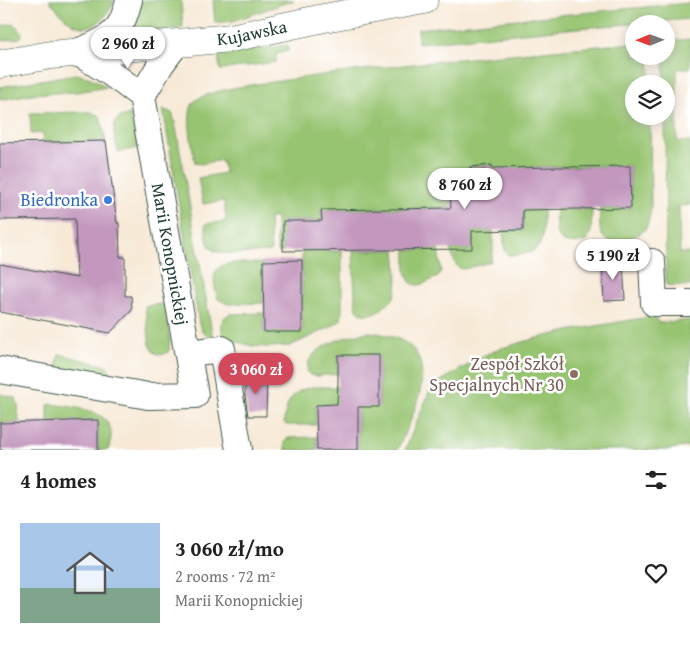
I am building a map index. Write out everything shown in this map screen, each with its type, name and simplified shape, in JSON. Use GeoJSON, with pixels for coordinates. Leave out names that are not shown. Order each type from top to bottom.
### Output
{"type":"FeatureCollection","features":[{"type":"Feature","properties":{"kind":"main road","name":"Kujawska"},"geometry":{"type":"LineString","coordinates":[[0,64],[51,54],[231,38],[324,18],[424,0]]}},
{"type":"Feature","properties":{"kind":"street","name":"Kujawska"},"geometry":{"type":"LineString","coordinates":[[77,52],[93,46],[113,32],[121,23],[129,0]]}},
{"type":"Feature","properties":{"kind":"street"},"geometry":{"type":"LineString","coordinates":[[77,52],[142,96],[161,64],[176,44]]}},
{"type":"Feature","properties":{"kind":"street","name":"Marii Konopnickiej"},"geometry":{"type":"LineString","coordinates":[[0,370],[148,396],[195,395],[142,96]]}},
{"type":"Feature","properties":{"kind":"street"},"geometry":{"type":"LineString","coordinates":[[652,262],[654,303],[690,303]]}},
{"type":"Feature","properties":{"kind":"street"},"geometry":{"type":"LineString","coordinates":[[188,353],[222,349],[239,450]]}},
{"type":"Feature","properties":{"kind":"green space"},"geometry":{"type":"Polygon","coordinates":[[[49,0],[114,0],[109,12],[99,22],[88,27],[81,27],[68,20],[49,0]]]}},
{"type":"Feature","properties":{"kind":"green space"},"geometry":{"type":"Polygon","coordinates":[[[142,0],[181,0],[183,28],[137,33],[132,26],[142,0]]]}},
{"type":"Feature","properties":{"kind":"green space"},"geometry":{"type":"Polygon","coordinates":[[[213,0],[294,0],[233,21],[215,23],[213,0]]]}},
{"type":"Feature","properties":{"kind":"green space"},"geometry":{"type":"Polygon","coordinates":[[[690,3],[690,19],[675,20],[675,15],[625,15],[625,24],[418,43],[418,29],[690,3]]]}},
{"type":"Feature","properties":{"kind":"green space"},"geometry":{"type":"Polygon","coordinates":[[[12,24],[21,31],[22,35],[20,38],[0,41],[0,26],[12,24]]]}},
{"type":"Feature","properties":{"kind":"green space"},"geometry":{"type":"Polygon","coordinates":[[[690,39],[690,68],[677,69],[677,141],[690,142],[690,205],[679,206],[680,253],[690,253],[690,286],[666,285],[665,125],[675,125],[675,75],[664,75],[664,65],[675,65],[675,40],[690,39]]]}},
{"type":"Feature","properties":{"kind":"green space"},"geometry":{"type":"Polygon","coordinates":[[[625,44],[625,65],[650,65],[650,75],[625,75],[625,125],[650,125],[651,208],[646,228],[638,235],[612,242],[603,237],[600,231],[600,209],[631,208],[630,166],[520,167],[520,187],[493,188],[492,165],[470,167],[470,188],[450,188],[451,208],[321,210],[322,221],[283,221],[283,252],[277,252],[276,218],[269,218],[271,252],[229,253],[214,250],[210,247],[206,236],[205,224],[226,221],[224,201],[203,204],[198,178],[225,173],[222,160],[201,164],[195,163],[190,130],[190,113],[195,101],[211,93],[248,85],[368,69],[625,44]]]}},
{"type":"Feature","properties":{"kind":"green space"},"geometry":{"type":"Polygon","coordinates":[[[288,45],[288,51],[276,54],[276,62],[220,70],[218,55],[288,45]]]}},
{"type":"Feature","properties":{"kind":"green space"},"geometry":{"type":"Polygon","coordinates":[[[76,74],[91,78],[107,87],[77,92],[31,94],[0,100],[0,87],[76,74]]]}},
{"type":"Feature","properties":{"kind":"green space"},"geometry":{"type":"Polygon","coordinates":[[[163,109],[172,113],[175,122],[213,338],[203,333],[199,324],[163,109]]]}},
{"type":"Feature","properties":{"kind":"green space"},"geometry":{"type":"Polygon","coordinates":[[[91,112],[100,116],[106,141],[43,142],[43,133],[31,134],[30,113],[91,112]]]}},
{"type":"Feature","properties":{"kind":"green space"},"geometry":{"type":"Polygon","coordinates":[[[130,114],[138,148],[118,152],[114,125],[119,118],[130,114]]]}},
{"type":"Feature","properties":{"kind":"green space"},"geometry":{"type":"Polygon","coordinates":[[[556,209],[592,209],[591,231],[588,240],[581,243],[571,243],[559,239],[556,230],[556,209]]]}},
{"type":"Feature","properties":{"kind":"green space"},"geometry":{"type":"Polygon","coordinates":[[[523,210],[543,210],[543,230],[540,244],[530,253],[508,255],[505,251],[503,231],[523,230],[523,210]]]}},
{"type":"Feature","properties":{"kind":"green space"},"geometry":{"type":"Polygon","coordinates":[[[472,231],[493,231],[493,253],[490,262],[464,269],[459,268],[450,249],[472,249],[472,231]]]}},
{"type":"Feature","properties":{"kind":"green space"},"geometry":{"type":"Polygon","coordinates":[[[438,249],[441,270],[438,277],[423,284],[413,284],[406,272],[406,250],[438,249]]]}},
{"type":"Feature","properties":{"kind":"green space"},"geometry":{"type":"Polygon","coordinates":[[[395,250],[396,293],[390,302],[378,311],[362,314],[357,309],[355,299],[353,251],[395,250]]]}},
{"type":"Feature","properties":{"kind":"green space"},"geometry":{"type":"Polygon","coordinates":[[[302,251],[342,251],[341,320],[331,327],[290,346],[252,346],[224,338],[222,321],[230,314],[264,313],[264,332],[302,331],[302,251]]]}},
{"type":"Feature","properties":{"kind":"green space"},"geometry":{"type":"Polygon","coordinates":[[[233,263],[263,263],[263,303],[228,304],[218,299],[214,280],[215,275],[220,267],[233,263]]]}},
{"type":"Feature","properties":{"kind":"green space"},"geometry":{"type":"Polygon","coordinates":[[[163,304],[166,308],[170,341],[169,351],[162,355],[155,353],[150,345],[145,306],[163,304]]]}},
{"type":"Feature","properties":{"kind":"green space","name":"Zespół Szkół Specjalnych Nr 30"},"geometry":{"type":"Polygon","coordinates":[[[654,316],[659,323],[690,320],[690,446],[665,450],[405,450],[430,390],[439,382],[485,355],[537,338],[654,316]]]}},
{"type":"Feature","properties":{"kind":"green space"},"geometry":{"type":"Polygon","coordinates":[[[370,332],[391,336],[406,343],[418,356],[421,369],[421,383],[414,412],[397,450],[358,450],[358,407],[379,406],[379,355],[338,355],[338,374],[317,376],[310,375],[307,372],[312,357],[318,351],[335,341],[370,332]]]}},
{"type":"Feature","properties":{"kind":"green space"},"geometry":{"type":"Polygon","coordinates":[[[59,354],[107,366],[110,372],[110,379],[56,368],[59,354]]]}},
{"type":"Feature","properties":{"kind":"green space"},"geometry":{"type":"Polygon","coordinates":[[[312,387],[338,387],[338,404],[316,405],[316,425],[287,425],[284,423],[286,410],[291,399],[299,391],[312,387]]]}},
{"type":"Feature","properties":{"kind":"green space"},"geometry":{"type":"Polygon","coordinates":[[[0,394],[16,398],[19,423],[0,423],[0,394]]]}},
{"type":"Feature","properties":{"kind":"green space"},"geometry":{"type":"Polygon","coordinates":[[[53,404],[86,410],[96,413],[104,419],[110,426],[111,436],[108,450],[98,450],[98,420],[48,422],[48,405],[53,404]]]}},
{"type":"Feature","properties":{"kind":"green space"},"geometry":{"type":"Polygon","coordinates":[[[317,437],[317,450],[285,450],[285,440],[289,438],[317,437]]]}},
{"type":"Feature","properties":{"kind":"building"},"geometry":{"type":"Polygon","coordinates":[[[106,141],[117,223],[119,223],[120,257],[125,257],[125,296],[131,296],[132,310],[110,333],[0,312],[0,264],[77,278],[75,219],[0,220],[0,143],[106,141]]]}},
{"type":"Feature","properties":{"kind":"building"},"geometry":{"type":"Polygon","coordinates":[[[492,165],[492,168],[630,166],[631,208],[523,210],[523,230],[472,231],[472,249],[283,251],[283,221],[322,221],[321,210],[451,208],[450,188],[470,188],[470,167],[492,165]]]}},
{"type":"Feature","properties":{"kind":"building"},"geometry":{"type":"Polygon","coordinates":[[[302,260],[302,332],[264,332],[263,261],[302,260]]]}},
{"type":"Feature","properties":{"kind":"building"},"geometry":{"type":"Polygon","coordinates":[[[623,261],[625,300],[604,301],[602,262],[623,261]]]}},
{"type":"Feature","properties":{"kind":"building"},"geometry":{"type":"Polygon","coordinates":[[[338,355],[379,355],[379,407],[358,407],[358,450],[317,450],[316,405],[337,404],[338,355]]]}},
{"type":"Feature","properties":{"kind":"building"},"geometry":{"type":"Polygon","coordinates":[[[245,375],[267,375],[266,416],[248,416],[245,375]]]}},
{"type":"Feature","properties":{"kind":"building"},"geometry":{"type":"Polygon","coordinates":[[[98,420],[98,450],[0,450],[0,423],[98,420]]]}},
{"type":"Feature","properties":{"kind":"place","name":"Biedronka"},"geometry":{"type":"Point","coordinates":[108,200]}},
{"type":"Feature","properties":{"kind":"place","name":"Zespół Szkół Specjalnych Nr 30"},"geometry":{"type":"Point","coordinates":[574,374]}}]}
